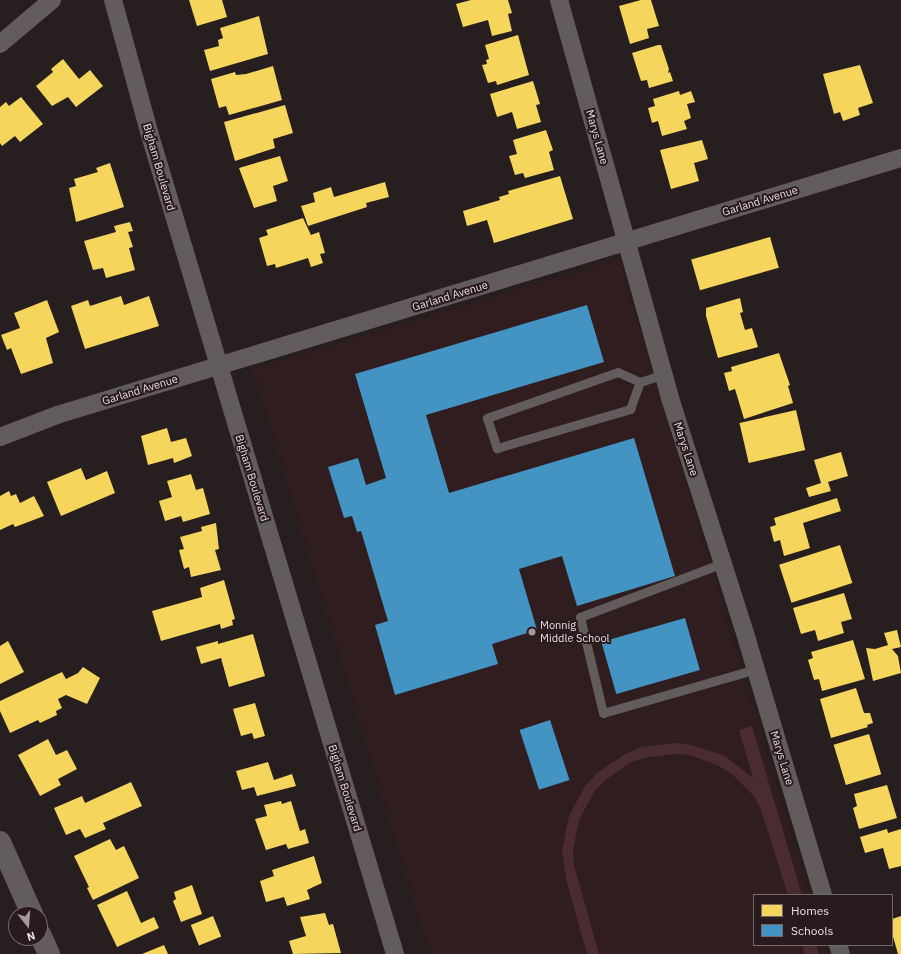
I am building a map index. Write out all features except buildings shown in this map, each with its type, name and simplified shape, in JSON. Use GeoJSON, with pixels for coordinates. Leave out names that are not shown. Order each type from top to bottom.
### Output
{"type":"FeatureCollection","features":[{"type":"Feature","properties":{"kind":"street"},"geometry":{"type":"LineString","coordinates":[[0,44],[52,0]]}},
{"type":"Feature","properties":{"kind":"street","name":"Bigham Boulevard"},"geometry":{"type":"LineString","coordinates":[[113,0],[148,132],[395,954]]}},
{"type":"Feature","properties":{"kind":"street","name":"Marys Lane"},"geometry":{"type":"LineString","coordinates":[[559,0],[664,374],[756,669],[823,894]]}},
{"type":"Feature","properties":{"kind":"street","name":"Garland Avenue"},"geometry":{"type":"LineString","coordinates":[[0,437],[57,415],[901,158]]}},
{"type":"Feature","properties":{"kind":"street"},"geometry":{"type":"LineString","coordinates":[[0,842],[28,906]]}},
{"type":"Feature","properties":{"kind":"lane"},"geometry":{"type":"LineString","coordinates":[[640,382],[630,409],[497,448],[487,418],[618,372],[640,382],[664,374]]}},
{"type":"Feature","properties":{"kind":"lane"},"geometry":{"type":"LineString","coordinates":[[723,563],[580,617],[603,712],[756,669]]}},
{"type":"Feature","properties":{"kind":"shaded area","name":"Monnig Middle School"},"geometry":{"type":"Polygon","coordinates":[[[619,259],[810,894],[753,894],[753,946],[825,946],[828,954],[430,954],[253,369],[619,259]]]}},
{"type":"Feature","properties":{"kind":"shaded area"},"geometry":{"type":"Polygon","coordinates":[[[752,726],[802,894],[788,894],[761,810],[754,796],[732,774],[719,766],[690,755],[675,754],[644,758],[630,763],[604,781],[594,792],[579,820],[573,850],[574,865],[599,954],[587,954],[567,883],[562,850],[569,816],[585,786],[597,773],[625,754],[641,747],[675,743],[692,745],[725,756],[753,778],[739,730],[752,726]]]}},
{"type":"Feature","properties":{"kind":"shaded area"},"geometry":{"type":"Polygon","coordinates":[[[802,946],[816,946],[819,954],[805,954],[802,946]]]}},
{"type":"Feature","properties":{"kind":"place","name":"Monnig Middle School"},"geometry":{"type":"Point","coordinates":[532,632]}}]}
